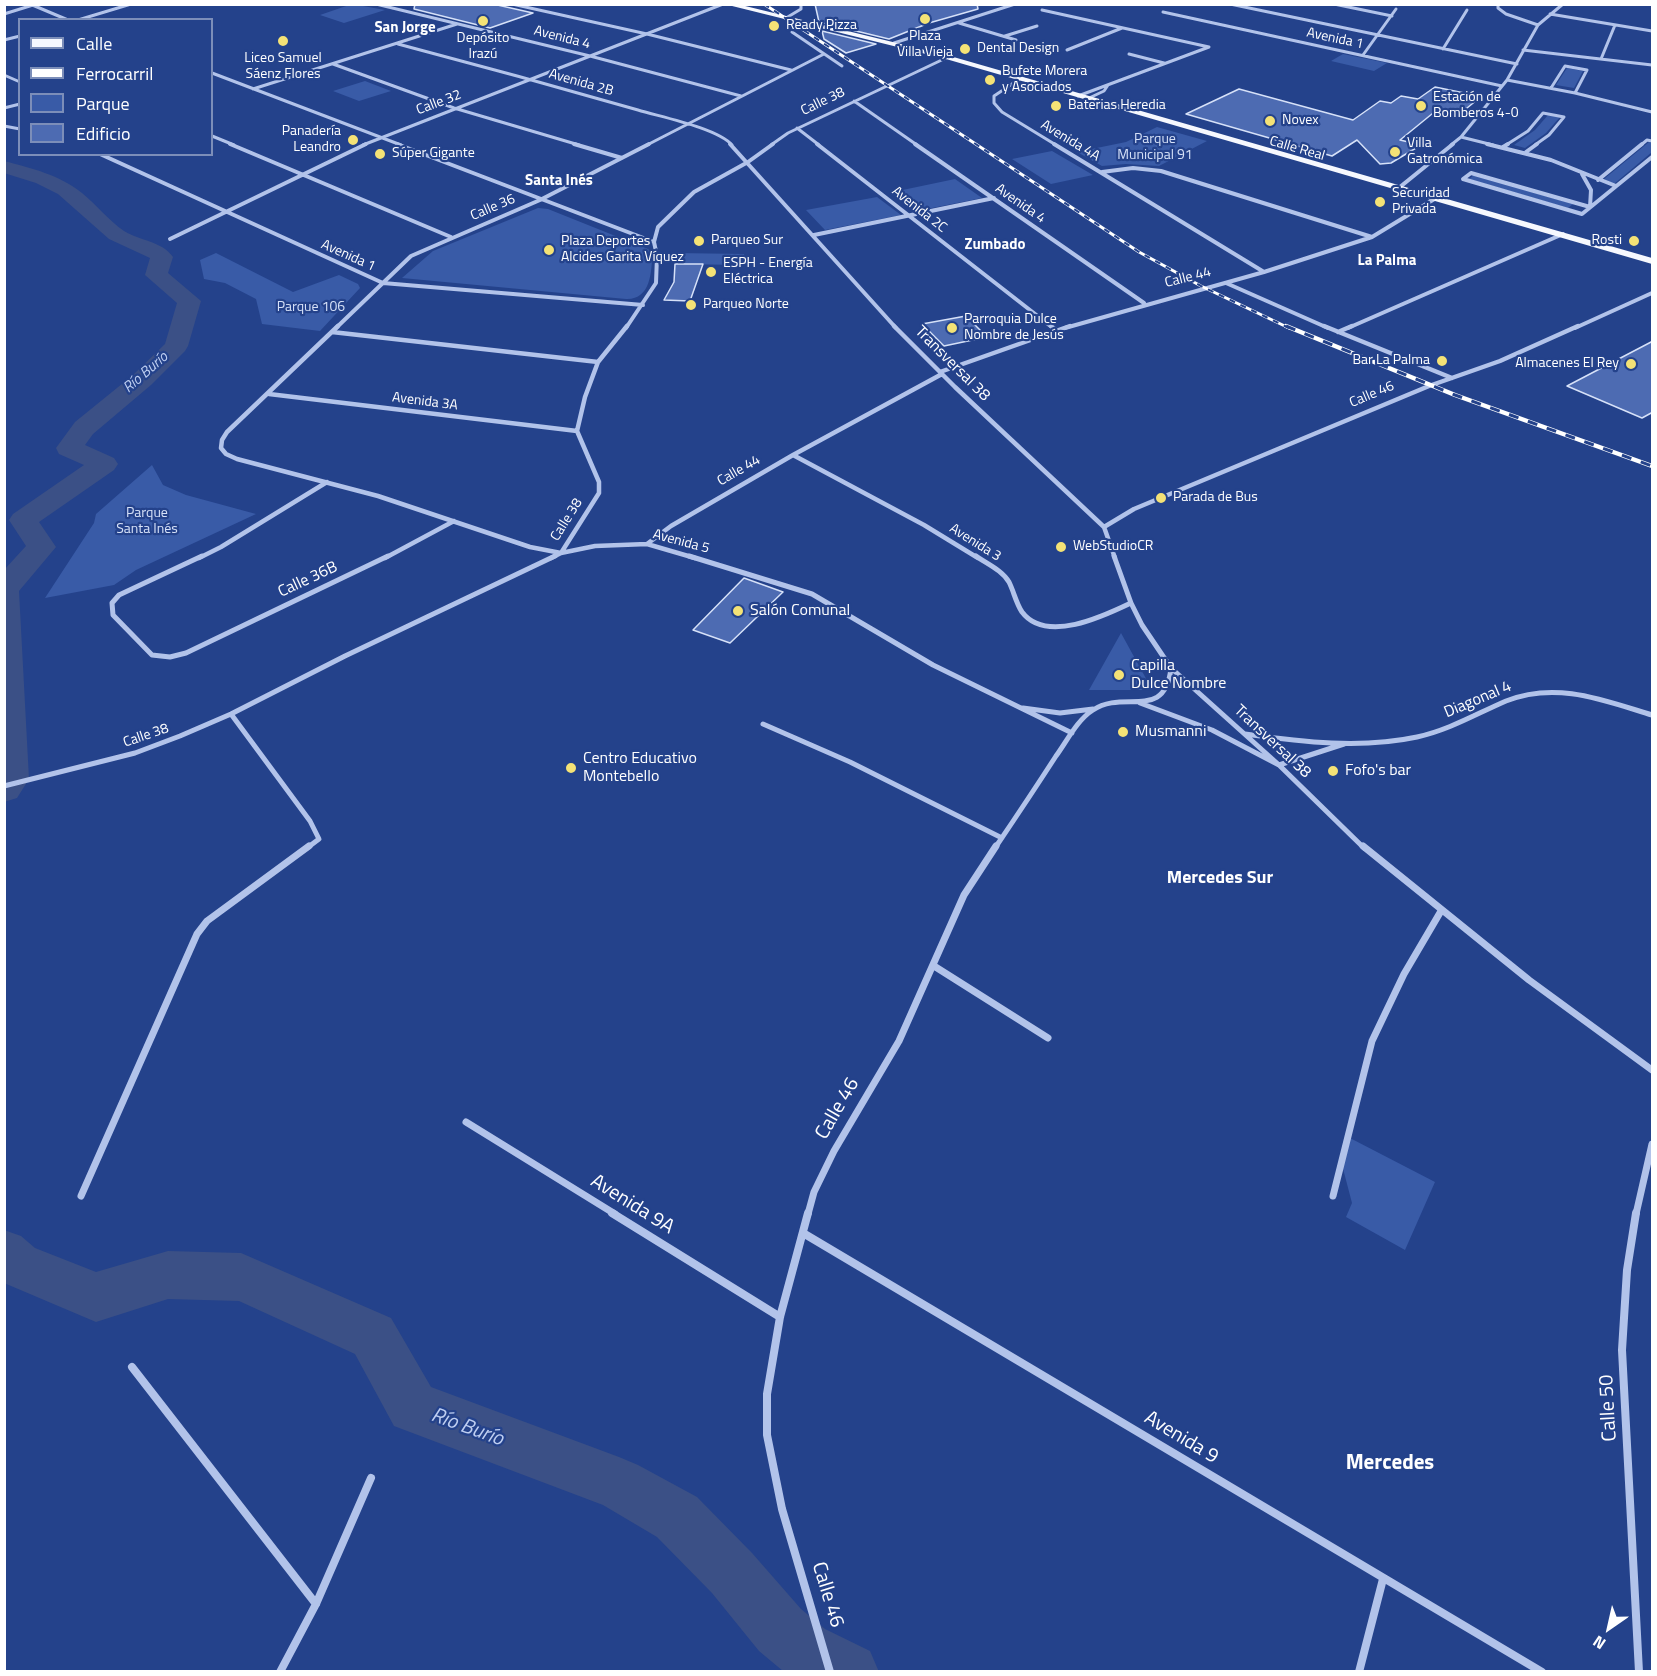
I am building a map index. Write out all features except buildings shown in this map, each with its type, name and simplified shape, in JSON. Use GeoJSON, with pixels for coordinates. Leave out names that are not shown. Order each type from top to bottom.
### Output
{"type":"FeatureCollection","features":[{"type":"Feature","properties":{"kind":"main road","name":"Calle Real"},"geometry":{"type":"LineString","coordinates":[[725,4],[894,43],[1397,189]]}},
{"type":"Feature","properties":{"kind":"main road","name":"Calle Real"},"geometry":{"type":"LineString","coordinates":[[1018,80],[1397,189],[1653,269]]}},
{"type":"Feature","properties":{"kind":"main road","name":"Calle Real"},"geometry":{"type":"LineString","coordinates":[[1433,200],[1564,234],[1653,261]]}},
{"type":"Feature","properties":{"kind":"street"},"geometry":{"type":"LineString","coordinates":[[85,18],[131,4]]}},
{"type":"Feature","properties":{"kind":"street","name":"Avenida 4"},"geometry":{"type":"LineString","coordinates":[[376,4],[742,96]]}},
{"type":"Feature","properties":{"kind":"street"},"geometry":{"type":"LineString","coordinates":[[512,4],[647,34],[791,70]]}},
{"type":"Feature","properties":{"kind":"street","name":"Calle 32"},"geometry":{"type":"LineString","coordinates":[[170,239],[300,173],[378,138],[725,4]]}},
{"type":"Feature","properties":{"kind":"street"},"geometry":{"type":"LineString","coordinates":[[786,18],[801,9],[801,4]]}},
{"type":"Feature","properties":{"kind":"street"},"geometry":{"type":"LineString","coordinates":[[894,43],[1015,4]]}},
{"type":"Feature","properties":{"kind":"street"},"geometry":{"type":"LineString","coordinates":[[1230,4],[1517,64]]}},
{"type":"Feature","properties":{"kind":"street"},"geometry":{"type":"LineString","coordinates":[[1334,4],[1392,16]]}},
{"type":"Feature","properties":{"kind":"street"},"geometry":{"type":"LineString","coordinates":[[1498,4],[1498,8],[1506,14],[1538,25]]}},
{"type":"Feature","properties":{"kind":"street"},"geometry":{"type":"LineString","coordinates":[[1397,189],[1461,137],[1507,80],[1538,25],[1563,4]]}},
{"type":"Feature","properties":{"kind":"street"},"geometry":{"type":"LineString","coordinates":[[4,14],[32,5],[63,18]]}},
{"type":"Feature","properties":{"kind":"street"},"geometry":{"type":"LineString","coordinates":[[1363,55],[1396,9]]}},
{"type":"Feature","properties":{"kind":"street"},"geometry":{"type":"LineString","coordinates":[[1042,10],[1209,47],[1078,96]]}},
{"type":"Feature","properties":{"kind":"street"},"geometry":{"type":"LineString","coordinates":[[1443,49],[1467,10]]}},
{"type":"Feature","properties":{"kind":"street","name":"Avenida 1"},"geometry":{"type":"LineString","coordinates":[[1163,12],[1502,86]]}},
{"type":"Feature","properties":{"kind":"street"},"geometry":{"type":"LineString","coordinates":[[1550,14],[1653,31]]}},
{"type":"Feature","properties":{"kind":"street"},"geometry":{"type":"LineString","coordinates":[[958,22],[1016,40]]}},
{"type":"Feature","properties":{"kind":"street"},"geometry":{"type":"LineString","coordinates":[[253,88],[398,44],[458,23]]}},
{"type":"Feature","properties":{"kind":"street"},"geometry":{"type":"LineString","coordinates":[[1601,59],[1615,25]]}},
{"type":"Feature","properties":{"kind":"street"},"geometry":{"type":"LineString","coordinates":[[1004,36],[1037,26]]}},
{"type":"Feature","properties":{"kind":"street"},"geometry":{"type":"LineString","coordinates":[[1067,50],[1122,28]]}},
{"type":"Feature","properties":{"kind":"street"},"geometry":{"type":"LineString","coordinates":[[792,33],[842,66]]}},
{"type":"Feature","properties":{"kind":"street","name":"Avenida 2B"},"geometry":{"type":"LineString","coordinates":[[398,44],[531,79],[715,133],[728,141],[748,162]]}},
{"type":"Feature","properties":{"kind":"street"},"geometry":{"type":"LineString","coordinates":[[1523,50],[1653,65]]}},
{"type":"Feature","properties":{"kind":"street","name":"Calle 36"},"geometry":{"type":"LineString","coordinates":[[222,448],[222,440],[228,432],[411,256],[540,200],[824,54]]}},
{"type":"Feature","properties":{"kind":"street"},"geometry":{"type":"LineString","coordinates":[[1129,54],[1165,63]]}},
{"type":"Feature","properties":{"kind":"street","name":"Calle 38"},"geometry":{"type":"LineString","coordinates":[[654,242],[658,227],[694,192],[748,162],[797,128],[942,57]]}},
{"type":"Feature","properties":{"kind":"street"},"geometry":{"type":"LineString","coordinates":[[333,64],[454,108],[622,158]]}},
{"type":"Feature","properties":{"kind":"street"},"geometry":{"type":"LineString","coordinates":[[1551,88],[1564,66],[1587,70],[1575,93]]}},
{"type":"Feature","properties":{"kind":"street"},"geometry":{"type":"LineString","coordinates":[[213,73],[654,242],[657,256],[656,283],[643,305],[598,362],[585,397],[577,432]]}},
{"type":"Feature","properties":{"kind":"street"},"geometry":{"type":"LineString","coordinates":[[4,75],[18,81]]}},
{"type":"Feature","properties":{"kind":"street","name":"Avenida 4A"},"geometry":{"type":"LineString","coordinates":[[1018,80],[994,96],[996,108],[1264,272]]}},
{"type":"Feature","properties":{"kind":"street"},"geometry":{"type":"LineString","coordinates":[[1507,80],[1652,111]]}},
{"type":"Feature","properties":{"kind":"street"},"geometry":{"type":"LineString","coordinates":[[1087,99],[1104,91],[1108,84]]}},
{"type":"Feature","properties":{"kind":"street","name":"Avenida 4"},"geometry":{"type":"LineString","coordinates":[[854,101],[1144,303]]}},
{"type":"Feature","properties":{"kind":"street"},"geometry":{"type":"LineString","coordinates":[[1503,147],[1528,131],[1544,113],[1564,117],[1549,135],[1526,152]]}},
{"type":"Feature","properties":{"kind":"street","name":"Avenida 2C"},"geometry":{"type":"LineString","coordinates":[[797,128],[1056,330]]}},
{"type":"Feature","properties":{"kind":"street"},"geometry":{"type":"LineString","coordinates":[[213,136],[451,237]]}},
{"type":"Feature","properties":{"kind":"street"},"geometry":{"type":"LineString","coordinates":[[1461,137],[1526,152],[1616,186]]}},
{"type":"Feature","properties":{"kind":"street"},"geometry":{"type":"LineString","coordinates":[[1598,180],[1647,140],[1653,141]]}},
{"type":"Feature","properties":{"kind":"street","name":"Avenida 1"},"geometry":{"type":"LineString","coordinates":[[104,156],[368,278],[383,282],[643,305]]}},
{"type":"Feature","properties":{"kind":"street"},"geometry":{"type":"LineString","coordinates":[[1590,207],[1471,173],[1463,179],[1582,214],[1653,157]]}},
{"type":"Feature","properties":{"kind":"street","name":"Transversal 38"},"geometry":{"type":"LineString","coordinates":[[748,162],[898,330],[1104,527],[1131,603],[1142,625],[1171,668],[1279,765],[1357,842],[1529,980],[1653,1070]]}},
{"type":"Feature","properties":{"kind":"street"},"geometry":{"type":"LineString","coordinates":[[1102,172],[1133,168],[1161,171],[1372,237]]}},
{"type":"Feature","properties":{"kind":"street"},"geometry":{"type":"LineString","coordinates":[[1582,174],[1593,197],[1590,207]]}},
{"type":"Feature","properties":{"kind":"street"},"geometry":{"type":"LineString","coordinates":[[814,235],[994,198]]}},
{"type":"Feature","properties":{"kind":"street","name":"Calle 44"},"geometry":{"type":"LineString","coordinates":[[647,544],[671,526],[793,455],[941,373],[1056,330],[1144,303],[1264,272],[1372,237],[1433,200]]}},
{"type":"Feature","properties":{"kind":"street"},"geometry":{"type":"LineString","coordinates":[[1338,332],[1564,234]]}},
{"type":"Feature","properties":{"kind":"street"},"geometry":{"type":"LineString","coordinates":[[1226,282],[1452,379]]}},
{"type":"Feature","properties":{"kind":"street","name":"Calle 46"},"geometry":{"type":"LineString","coordinates":[[1104,527],[1134,509],[1429,386],[1500,361],[1653,293]]}},
{"type":"Feature","properties":{"kind":"street"},"geometry":{"type":"LineString","coordinates":[[332,332],[598,362]]}},
{"type":"Feature","properties":{"kind":"street","name":"Avenida 3A"},"geometry":{"type":"LineString","coordinates":[[269,393],[577,432]]}},
{"type":"Feature","properties":{"kind":"street","name":"Calle 38"},"geometry":{"type":"LineString","coordinates":[[4,786],[135,753],[231,714],[345,656],[561,553],[599,492],[599,483],[577,432]]}},
{"type":"Feature","properties":{"kind":"street","name":"Avenida 5"},"geometry":{"type":"LineString","coordinates":[[222,448],[226,454],[237,459],[327,482],[530,547],[561,553],[595,546],[625,543],[647,544],[680,552],[812,594],[933,665],[1072,733]]}},
{"type":"Feature","properties":{"kind":"street","name":"Avenida 3"},"geometry":{"type":"LineString","coordinates":[[793,455],[947,538],[1003,574],[1014,590],[1021,611],[1031,620],[1065,628],[1094,620],[1131,603]]}},
{"type":"Feature","properties":{"kind":"street","name":"Calle 36B"},"geometry":{"type":"LineString","coordinates":[[327,482],[221,547],[119,595],[112,603],[113,615],[152,655],[170,657],[186,653],[375,563],[454,521]]}},
{"type":"Feature","properties":{"kind":"street"},"geometry":{"type":"LineString","coordinates":[[1140,703],[1156,698],[1167,691],[1172,682],[1171,668]]}},
{"type":"Feature","properties":{"kind":"street","name":"Diagonal 4"},"geometry":{"type":"LineString","coordinates":[[1245,734],[1276,739],[1349,742],[1408,738],[1438,732],[1518,696],[1552,691],[1653,715]]}},
{"type":"Feature","properties":{"kind":"street"},"geometry":{"type":"LineString","coordinates":[[1095,709],[1118,703],[1140,703],[1181,715],[1217,730],[1279,765]]}},
{"type":"Feature","properties":{"kind":"street","name":"Avenida 5"},"geometry":{"type":"LineString","coordinates":[[1011,705],[1060,713],[1095,709]]}},
{"type":"Feature","properties":{"kind":"street","name":"Calle 46"},"geometry":{"type":"LineString","coordinates":[[830,1671],[782,1509],[767,1435],[767,1394],[780,1317],[814,1192],[834,1151],[899,1041],[964,895],[1072,733],[1095,709]]}},
{"type":"Feature","properties":{"kind":"street"},"geometry":{"type":"LineString","coordinates":[[81,1196],[197,934],[207,921],[319,839],[310,820],[231,714]]}},
{"type":"Feature","properties":{"kind":"street"},"geometry":{"type":"LineString","coordinates":[[763,724],[850,762],[1002,838]]}},
{"type":"Feature","properties":{"kind":"street","name":"Diagonal 4"},"geometry":{"type":"LineString","coordinates":[[1279,765],[1349,742]]}},
{"type":"Feature","properties":{"kind":"street"},"geometry":{"type":"LineString","coordinates":[[1333,1196],[1372,1041],[1404,974],[1441,911]]}},
{"type":"Feature","properties":{"kind":"street"},"geometry":{"type":"LineString","coordinates":[[933,966],[1048,1038]]}},
{"type":"Feature","properties":{"kind":"street","name":"Avenida 9A"},"geometry":{"type":"LineString","coordinates":[[466,1122],[780,1317]]}},
{"type":"Feature","properties":{"kind":"street","name":"Calle 50"},"geometry":{"type":"LineString","coordinates":[[1639,1671],[1622,1350],[1627,1270],[1639,1192],[1653,1144]]}},
{"type":"Feature","properties":{"kind":"street","name":"Avenida 9"},"geometry":{"type":"LineString","coordinates":[[803,1233],[1383,1579],[1542,1671]]}},
{"type":"Feature","properties":{"kind":"street"},"geometry":{"type":"LineString","coordinates":[[132,1367],[316,1604]]}},
{"type":"Feature","properties":{"kind":"street"},"geometry":{"type":"LineString","coordinates":[[280,1671],[316,1604],[371,1478]]}},
{"type":"Feature","properties":{"kind":"street"},"geometry":{"type":"LineString","coordinates":[[1359,1671],[1383,1579]]}},
{"type":"Feature","properties":{"kind":"green space"},"geometry":{"type":"Polygon","coordinates":[[[352,4],[385,10],[344,23],[320,15],[352,4]]]}},
{"type":"Feature","properties":{"kind":"green space"},"geometry":{"type":"Polygon","coordinates":[[[1343,54],[1387,63],[1374,71],[1331,61],[1343,54]]]}},
{"type":"Feature","properties":{"kind":"green space"},"geometry":{"type":"Polygon","coordinates":[[[1567,68],[1583,71],[1574,88],[1556,85],[1567,68]]]}},
{"type":"Feature","properties":{"kind":"green space"},"geometry":{"type":"Polygon","coordinates":[[[365,81],[391,91],[359,101],[333,91],[365,81]]]}},
{"type":"Feature","properties":{"kind":"green space"},"geometry":{"type":"Polygon","coordinates":[[[1548,115],[1560,117],[1546,133],[1525,148],[1514,145],[1535,130],[1548,115]]]}},
{"type":"Feature","properties":{"kind":"green space","name":"Parque Municipal 91"},"geometry":{"type":"Polygon","coordinates":[[[1157,127],[1207,141],[1159,166],[1126,164],[1102,166],[1077,152],[1126,142],[1157,127]]]}},
{"type":"Feature","properties":{"kind":"green space"},"geometry":{"type":"Polygon","coordinates":[[[1649,142],[1652,143],[1652,152],[1614,184],[1604,179],[1649,142]]]}},
{"type":"Feature","properties":{"kind":"green space"},"geometry":{"type":"Polygon","coordinates":[[[1052,151],[1093,175],[1051,184],[1012,159],[1052,151]]]}},
{"type":"Feature","properties":{"kind":"green space"},"geometry":{"type":"Polygon","coordinates":[[[1474,175],[1573,204],[1568,208],[1469,179],[1474,175]]]}},
{"type":"Feature","properties":{"kind":"green space"},"geometry":{"type":"Polygon","coordinates":[[[955,179],[982,198],[917,211],[893,192],[955,179]]]}},
{"type":"Feature","properties":{"kind":"green space"},"geometry":{"type":"Polygon","coordinates":[[[877,197],[901,215],[825,230],[806,210],[877,197]]]}},
{"type":"Feature","properties":{"kind":"green space"},"geometry":{"type":"Polygon","coordinates":[[[538,208],[548,209],[648,249],[652,253],[651,269],[645,290],[634,298],[626,299],[402,278],[433,251],[538,208]]]}},
{"type":"Feature","properties":{"kind":"green space","name":"Parque 106"},"geometry":{"type":"Polygon","coordinates":[[[216,253],[293,292],[339,275],[358,284],[360,288],[320,331],[262,324],[256,299],[225,283],[204,279],[200,260],[216,253]]]}},
{"type":"Feature","properties":{"kind":"green space"},"geometry":{"type":"Polygon","coordinates":[[[674,253],[744,254],[746,265],[675,264],[674,253]]]}},
{"type":"Feature","properties":{"kind":"green space","name":"Parque Santa Inés"},"geometry":{"type":"Polygon","coordinates":[[[152,465],[163,485],[186,495],[256,514],[136,570],[114,585],[45,598],[94,523],[96,514],[152,465]]]}},
{"type":"Feature","properties":{"kind":"green space"},"geometry":{"type":"Polygon","coordinates":[[[1121,633],[1149,684],[1145,690],[1089,690],[1121,633]]]}},
{"type":"Feature","properties":{"kind":"green space"},"geometry":{"type":"Polygon","coordinates":[[[1348,1137],[1435,1182],[1405,1250],[1346,1217],[1352,1203],[1341,1161],[1348,1137]]]}},
{"type":"Feature","properties":{"kind":"waterway","name":"Río Burío"},"geometry":{"type":"LineString","coordinates":[[4,167],[58,186],[73,196],[116,235],[158,253],[162,257],[156,275],[189,301],[176,346],[142,380],[84,428],[69,448],[104,464],[23,520],[41,547],[4,590]]}},
{"type":"Feature","properties":{"kind":"waterway","name":"Río Burío"},"geometry":{"type":"LineString","coordinates":[[4,591],[11,779],[4,789]]}},
{"type":"Feature","properties":{"kind":"waterway","name":"Río Burío"},"geometry":{"type":"LineString","coordinates":[[4,1253],[18,1265],[96,1297],[168,1275],[241,1277],[373,1336],[413,1407],[619,1484],[677,1517],[732,1573],[780,1630],[804,1650],[849,1672]]}},
{"type":"Feature","properties":{"kind":"railway"},"geometry":{"type":"LineString","coordinates":[[764,4],[1139,252],[1201,286],[1289,328]]}},
{"type":"Feature","properties":{"kind":"railway"},"geometry":{"type":"LineString","coordinates":[[1286,326],[1455,395],[1652,466]]}},
{"type":"Feature","properties":{"kind":"place","name":"Plaza Villa Vieja"},"geometry":{"type":"Point","coordinates":[925,19]}},
{"type":"Feature","properties":{"kind":"place","name":"Depósito Irazú"},"geometry":{"type":"Point","coordinates":[483,21]}},
{"type":"Feature","properties":{"kind":"place","name":"Ready Pizza"},"geometry":{"type":"Point","coordinates":[774,26]}},
{"type":"Feature","properties":{"kind":"place","name":"Liceo Samuel Sáenz Flores"},"geometry":{"type":"Point","coordinates":[283,41]}},
{"type":"Feature","properties":{"kind":"place","name":"Dental Design"},"geometry":{"type":"Point","coordinates":[965,49]}},
{"type":"Feature","properties":{"kind":"place","name":"Bufete Morera y Asociados"},"geometry":{"type":"Point","coordinates":[990,80]}},
{"type":"Feature","properties":{"kind":"place","name":"Baterias Heredia"},"geometry":{"type":"Point","coordinates":[1056,106]}},
{"type":"Feature","properties":{"kind":"place","name":"Estación de Bomberos 4-0"},"geometry":{"type":"Point","coordinates":[1421,106]}},
{"type":"Feature","properties":{"kind":"place","name":"Novex"},"geometry":{"type":"Point","coordinates":[1270,121]}},
{"type":"Feature","properties":{"kind":"place","name":"Panadería Leandro"},"geometry":{"type":"Point","coordinates":[353,140]}},
{"type":"Feature","properties":{"kind":"place","name":"Villa Gatronómica"},"geometry":{"type":"Point","coordinates":[1395,152]}},
{"type":"Feature","properties":{"kind":"place","name":"Súper Gigante"},"geometry":{"type":"Point","coordinates":[380,154]}},
{"type":"Feature","properties":{"kind":"place","name":"Securidad Privada"},"geometry":{"type":"Point","coordinates":[1380,202]}},
{"type":"Feature","properties":{"kind":"place","name":"Parqueo Sur"},"geometry":{"type":"Point","coordinates":[699,241]}},
{"type":"Feature","properties":{"kind":"place","name":"Rosti"},"geometry":{"type":"Point","coordinates":[1634,241]}},
{"type":"Feature","properties":{"kind":"place","name":"Plaza Deportes Alcides Garita Víquez"},"geometry":{"type":"Point","coordinates":[549,250]}},
{"type":"Feature","properties":{"kind":"place","name":"ESPH - Energía Eléctrica"},"geometry":{"type":"Point","coordinates":[711,272]}},
{"type":"Feature","properties":{"kind":"place","name":"Parqueo Norte"},"geometry":{"type":"Point","coordinates":[691,305]}},
{"type":"Feature","properties":{"kind":"place","name":"Parroquia Dulce Nombre de Jesús"},"geometry":{"type":"Point","coordinates":[952,328]}},
{"type":"Feature","properties":{"kind":"place","name":"Bar La Palma"},"geometry":{"type":"Point","coordinates":[1442,361]}},
{"type":"Feature","properties":{"kind":"place","name":"Almacenes El Rey"},"geometry":{"type":"Point","coordinates":[1631,364]}},
{"type":"Feature","properties":{"kind":"place","name":"Parada de Bus"},"geometry":{"type":"Point","coordinates":[1161,498]}},
{"type":"Feature","properties":{"kind":"place","name":"WebStudioCR"},"geometry":{"type":"Point","coordinates":[1061,547]}},
{"type":"Feature","properties":{"kind":"place","name":"Salón Comunal"},"geometry":{"type":"Point","coordinates":[738,611]}},
{"type":"Feature","properties":{"kind":"place","name":"Capilla Dulce Nombre"},"geometry":{"type":"Point","coordinates":[1119,675]}},
{"type":"Feature","properties":{"kind":"place","name":"Musmanni"},"geometry":{"type":"Point","coordinates":[1123,732]}},
{"type":"Feature","properties":{"kind":"place","name":"Centro Educativo Montebello"},"geometry":{"type":"Point","coordinates":[571,768]}},
{"type":"Feature","properties":{"kind":"place","name":"Fofo's bar"},"geometry":{"type":"Point","coordinates":[1333,771]}},
{"type":"Feature","properties":{"kind":"district","name":"San Jorge"},"geometry":{"type":"Point","coordinates":[405,28]}},
{"type":"Feature","properties":{"kind":"district","name":"Santa Inés"},"geometry":{"type":"Point","coordinates":[559,181]}},
{"type":"Feature","properties":{"kind":"district","name":"Zumbado"},"geometry":{"type":"Point","coordinates":[995,245]}},
{"type":"Feature","properties":{"kind":"district","name":"La Palma"},"geometry":{"type":"Point","coordinates":[1387,261]}},
{"type":"Feature","properties":{"kind":"district","name":"Mercedes Sur"},"geometry":{"type":"Point","coordinates":[1220,879]}},
{"type":"Feature","properties":{"kind":"district","name":"Mercedes"},"geometry":{"type":"Point","coordinates":[1390,1464]}}]}
